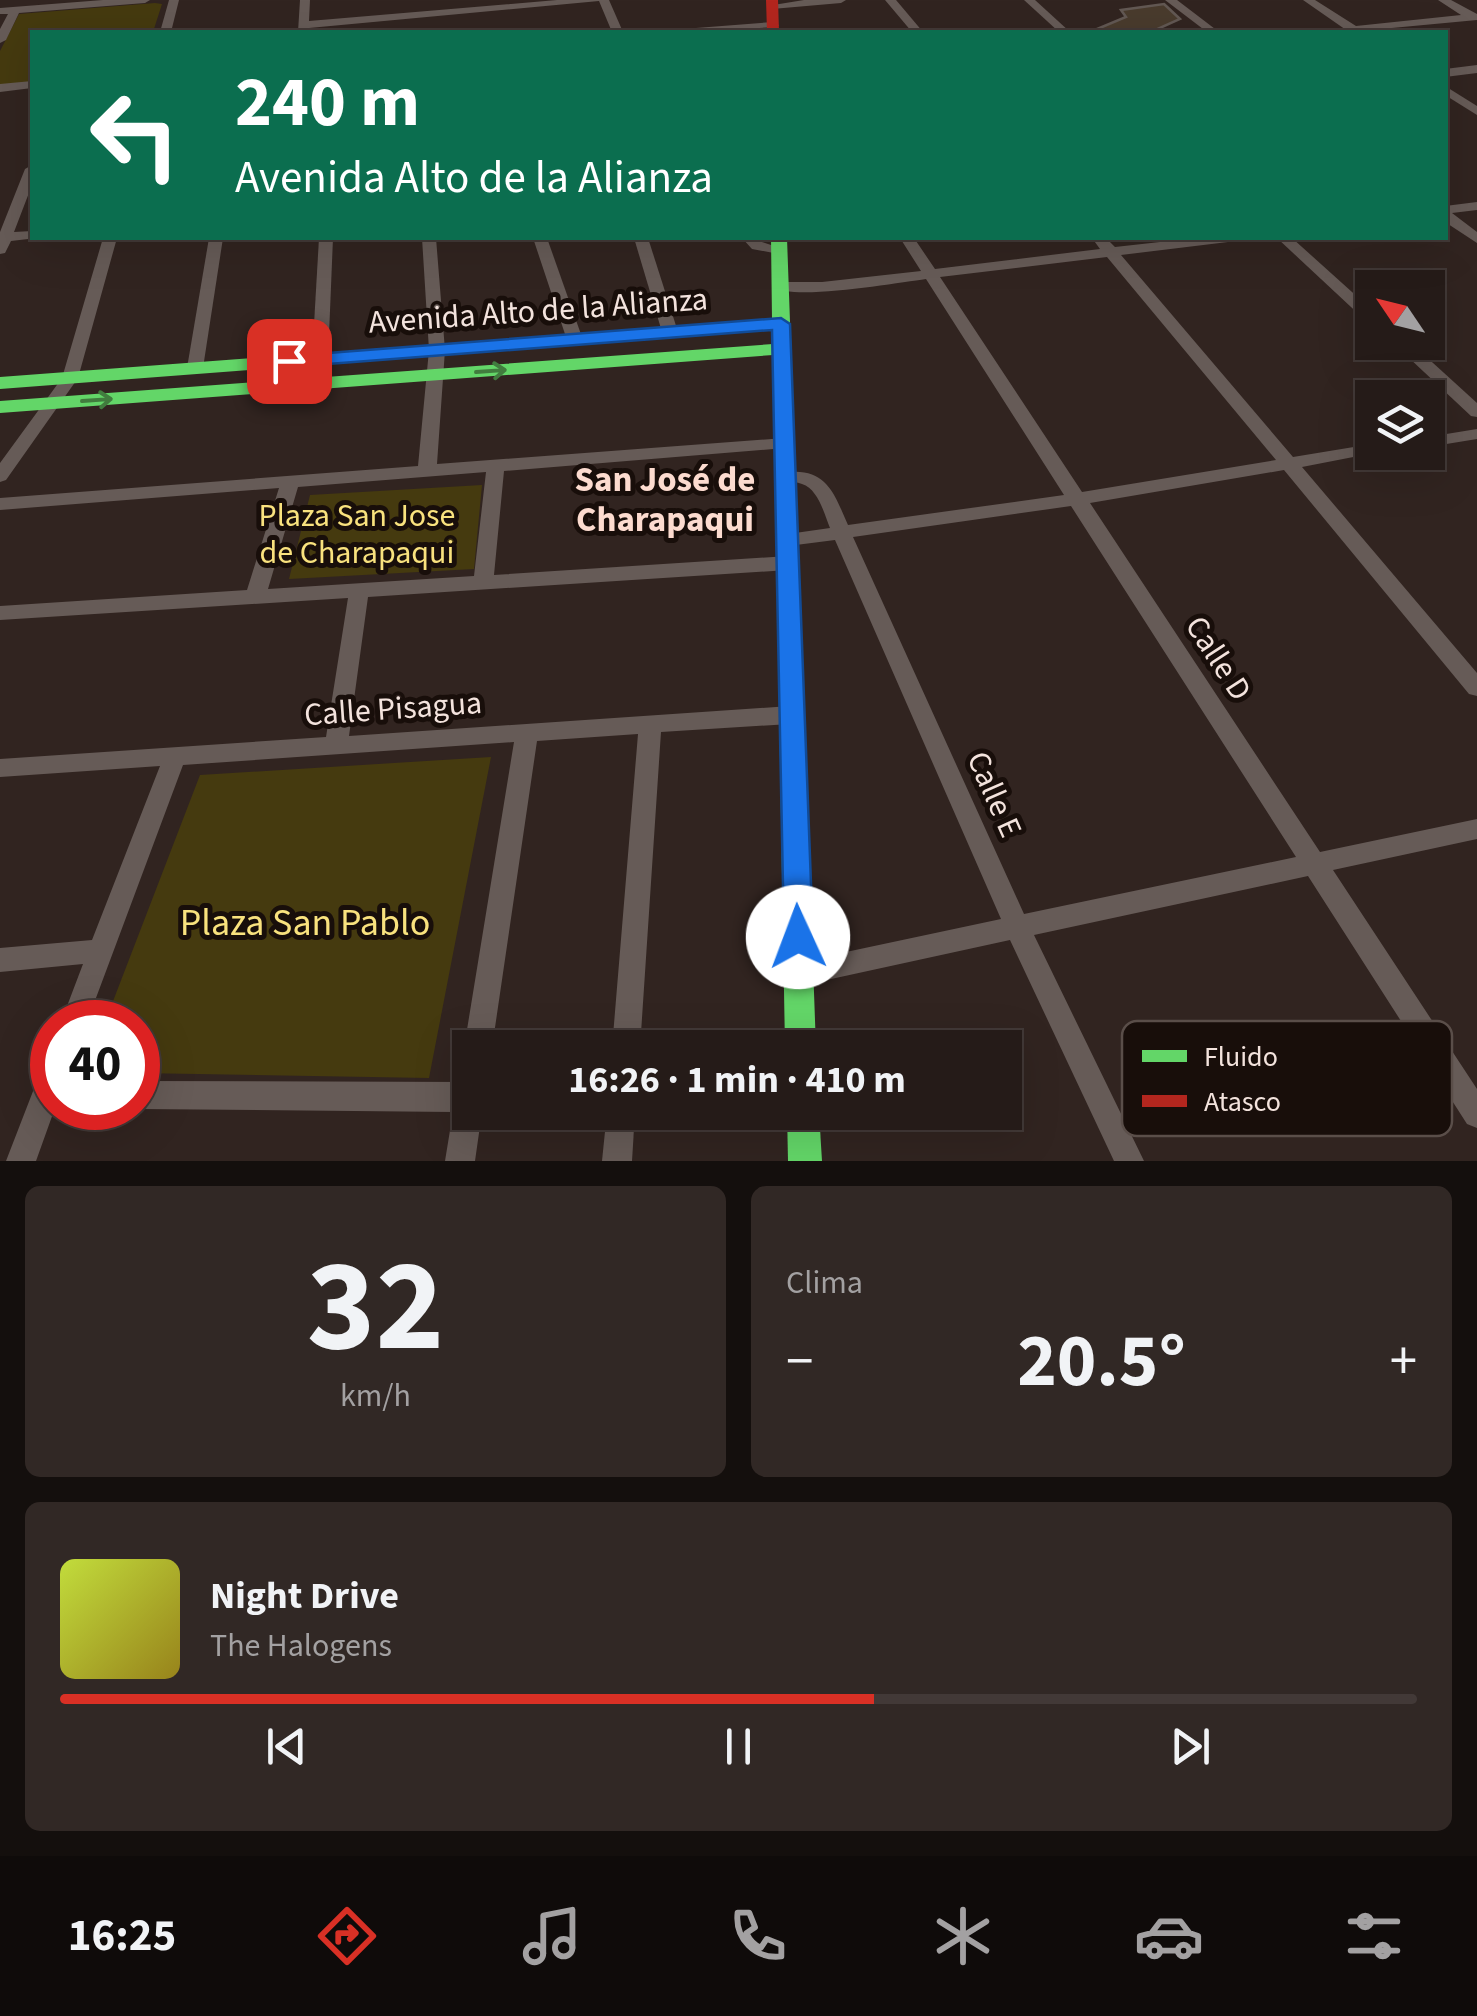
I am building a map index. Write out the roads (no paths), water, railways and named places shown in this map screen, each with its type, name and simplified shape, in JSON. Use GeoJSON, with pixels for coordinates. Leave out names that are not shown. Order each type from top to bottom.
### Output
{"type":"FeatureCollection","features":[{"type":"Feature","properties":{"kind":"street"},"geometry":{"type":"LineString","coordinates":[[0,11],[146,0]]}},
{"type":"Feature","properties":{"kind":"street"},"geometry":{"type":"LineString","coordinates":[[165,30],[174,0]]}},
{"type":"Feature","properties":{"kind":"street"},"geometry":{"type":"LineString","coordinates":[[305,0],[304,28],[594,0]]}},
{"type":"Feature","properties":{"kind":"street"},"geometry":{"type":"LineString","coordinates":[[604,0],[616,30]]}},
{"type":"Feature","properties":{"kind":"street"},"geometry":{"type":"LineString","coordinates":[[694,30],[841,0]]}},
{"type":"Feature","properties":{"kind":"street"},"geometry":{"type":"LineString","coordinates":[[890,0],[916,30]]}},
{"type":"Feature","properties":{"kind":"street"},"geometry":{"type":"LineString","coordinates":[[1029,0],[1063,30]]}},
{"type":"Feature","properties":{"kind":"street"},"geometry":{"type":"LineString","coordinates":[[1170,0],[1210,30]]}},
{"type":"Feature","properties":{"kind":"street"},"geometry":{"type":"LineString","coordinates":[[1308,0],[1353,30]]}},
{"type":"Feature","properties":{"kind":"street"},"geometry":{"type":"LineString","coordinates":[[1443,0],[1474,17]]}},
{"type":"Feature","properties":{"kind":"street"},"geometry":{"type":"LineString","coordinates":[[0,40],[15,10]]}},
{"type":"Feature","properties":{"kind":"street"},"geometry":{"type":"LineString","coordinates":[[1364,30],[1474,17]]}},
{"type":"Feature","properties":{"kind":"street"},"geometry":{"type":"LineString","coordinates":[[1448,72],[1477,69]]}},
{"type":"Feature","properties":{"kind":"street"},"geometry":{"type":"LineString","coordinates":[[0,88],[30,85]]}},
{"type":"Feature","properties":{"kind":"street"},"geometry":{"type":"LineString","coordinates":[[1448,92],[1477,111]]}},
{"type":"Feature","properties":{"kind":"street"},"geometry":{"type":"LineString","coordinates":[[2,242],[30,173]]}},
{"type":"Feature","properties":{"kind":"street"},"geometry":{"type":"LineString","coordinates":[[1448,211],[1477,206]]}},
{"type":"Feature","properties":{"kind":"street"},"geometry":{"type":"LineString","coordinates":[[1448,215],[1477,239]]}},
{"type":"Feature","properties":{"kind":"street"},"geometry":{"type":"LineString","coordinates":[[2,242],[30,235]]}},
{"type":"Feature","properties":{"kind":"street"},"geometry":{"type":"LineString","coordinates":[[0,476],[70,378],[109,240]]}},
{"type":"Feature","properties":{"kind":"street"},"geometry":{"type":"LineString","coordinates":[[196,368],[216,240]]}},
{"type":"Feature","properties":{"kind":"street"},"geometry":{"type":"LineString","coordinates":[[320,359],[326,240]]}},
{"type":"Feature","properties":{"kind":"street"},"geometry":{"type":"LineString","coordinates":[[427,471],[437,350],[429,240]]}},
{"type":"Feature","properties":{"kind":"street"},"geometry":{"type":"LineString","coordinates":[[541,240],[576,340]]}},
{"type":"Feature","properties":{"kind":"street"},"geometry":{"type":"LineString","coordinates":[[642,240],[670,332]]}},
{"type":"Feature","properties":{"kind":"street"},"geometry":{"type":"LineString","coordinates":[[751,240],[758,246],[779,244],[802,1030]]}},
{"type":"Feature","properties":{"kind":"street","name":"Calle D"},"geometry":{"type":"LineString","coordinates":[[908,240],[1416,1021]]}},
{"type":"Feature","properties":{"kind":"street"},"geometry":{"type":"LineString","coordinates":[[780,288],[930,274],[1105,244],[1187,240]]}},
{"type":"Feature","properties":{"kind":"street"},"geometry":{"type":"LineString","coordinates":[[1286,240],[1355,303]]}},
{"type":"Feature","properties":{"kind":"street"},"geometry":{"type":"LineString","coordinates":[[1105,244],[1477,688]]}},
{"type":"Feature","properties":{"kind":"street","name":"Avenida Alto de la Alianza"},"geometry":{"type":"LineString","coordinates":[[0,383],[781,324]]}},
{"type":"Feature","properties":{"kind":"street","name":"Avenida Alto de la Alianza"},"geometry":{"type":"LineString","coordinates":[[0,407],[782,349]]}},
{"type":"Feature","properties":{"kind":"street"},"geometry":{"type":"LineString","coordinates":[[1420,360],[1477,412]]}},
{"type":"Feature","properties":{"kind":"street"},"geometry":{"type":"LineString","coordinates":[[1445,439],[1477,434]]}},
{"type":"Feature","properties":{"kind":"street"},"geometry":{"type":"LineString","coordinates":[[0,504],[784,443]]}},
{"type":"Feature","properties":{"kind":"street"},"geometry":{"type":"LineString","coordinates":[[0,613],[483,582],[788,552],[845,534],[1355,452]]}},
{"type":"Feature","properties":{"kind":"street"},"geometry":{"type":"LineString","coordinates":[[483,582],[496,466]]}},
{"type":"Feature","properties":{"kind":"street","name":"Calle E"},"geometry":{"type":"LineString","coordinates":[[786,478],[816,482],[845,534],[1017,926],[1129,1161]]}},
{"type":"Feature","properties":{"kind":"street"},"geometry":{"type":"LineString","coordinates":[[255,597],[290,483]]}},
{"type":"Feature","properties":{"kind":"street"},"geometry":{"type":"LineString","coordinates":[[336,746],[360,590]]}},
{"type":"Feature","properties":{"kind":"street","name":"Calle Pisagua"},"geometry":{"type":"LineString","coordinates":[[0,768],[790,715]]}},
{"type":"Feature","properties":{"kind":"street"},"geometry":{"type":"LineString","coordinates":[[627,1030],[650,724]]}},
{"type":"Feature","properties":{"kind":"street"},"geometry":{"type":"LineString","coordinates":[[481,1030],[527,731]]}},
{"type":"Feature","properties":{"kind":"street"},"geometry":{"type":"LineString","coordinates":[[82,1000],[176,756]]}},
{"type":"Feature","properties":{"kind":"street"},"geometry":{"type":"LineString","coordinates":[[800,974],[1477,830]]}},
{"type":"Feature","properties":{"kind":"street"},"geometry":{"type":"LineString","coordinates":[[0,960],[101,951]]}},
{"type":"Feature","properties":{"kind":"street","name":"Calle D"},"geometry":{"type":"LineString","coordinates":[[1452,1076],[1477,1114]]}},
{"type":"Feature","properties":{"kind":"street"},"geometry":{"type":"LineString","coordinates":[[160,1095],[452,1097]]}},
{"type":"Feature","properties":{"kind":"street"},"geometry":{"type":"LineString","coordinates":[[21,1161],[33,1130]]}},
{"type":"Feature","properties":{"kind":"street"},"geometry":{"type":"LineString","coordinates":[[460,1161],[465,1130]]}},
{"type":"Feature","properties":{"kind":"street"},"geometry":{"type":"LineString","coordinates":[[617,1161],[619,1130]]}},
{"type":"Feature","properties":{"kind":"street"},"geometry":{"type":"LineString","coordinates":[[803,1130],[804,1161]]}},
{"type":"Feature","properties":{"kind":"district","name":"San José de Charapaqui"},"geometry":{"type":"Point","coordinates":[665,499]}},
{"type":"Feature","properties":{"kind":"park label","name":"Plaza San Jose de Charapaqui"},"geometry":{"type":"Point","coordinates":[357,534]}},
{"type":"Feature","properties":{"kind":"park label","name":"Plaza San Pablo"},"geometry":{"type":"Point","coordinates":[305,922]}}]}
